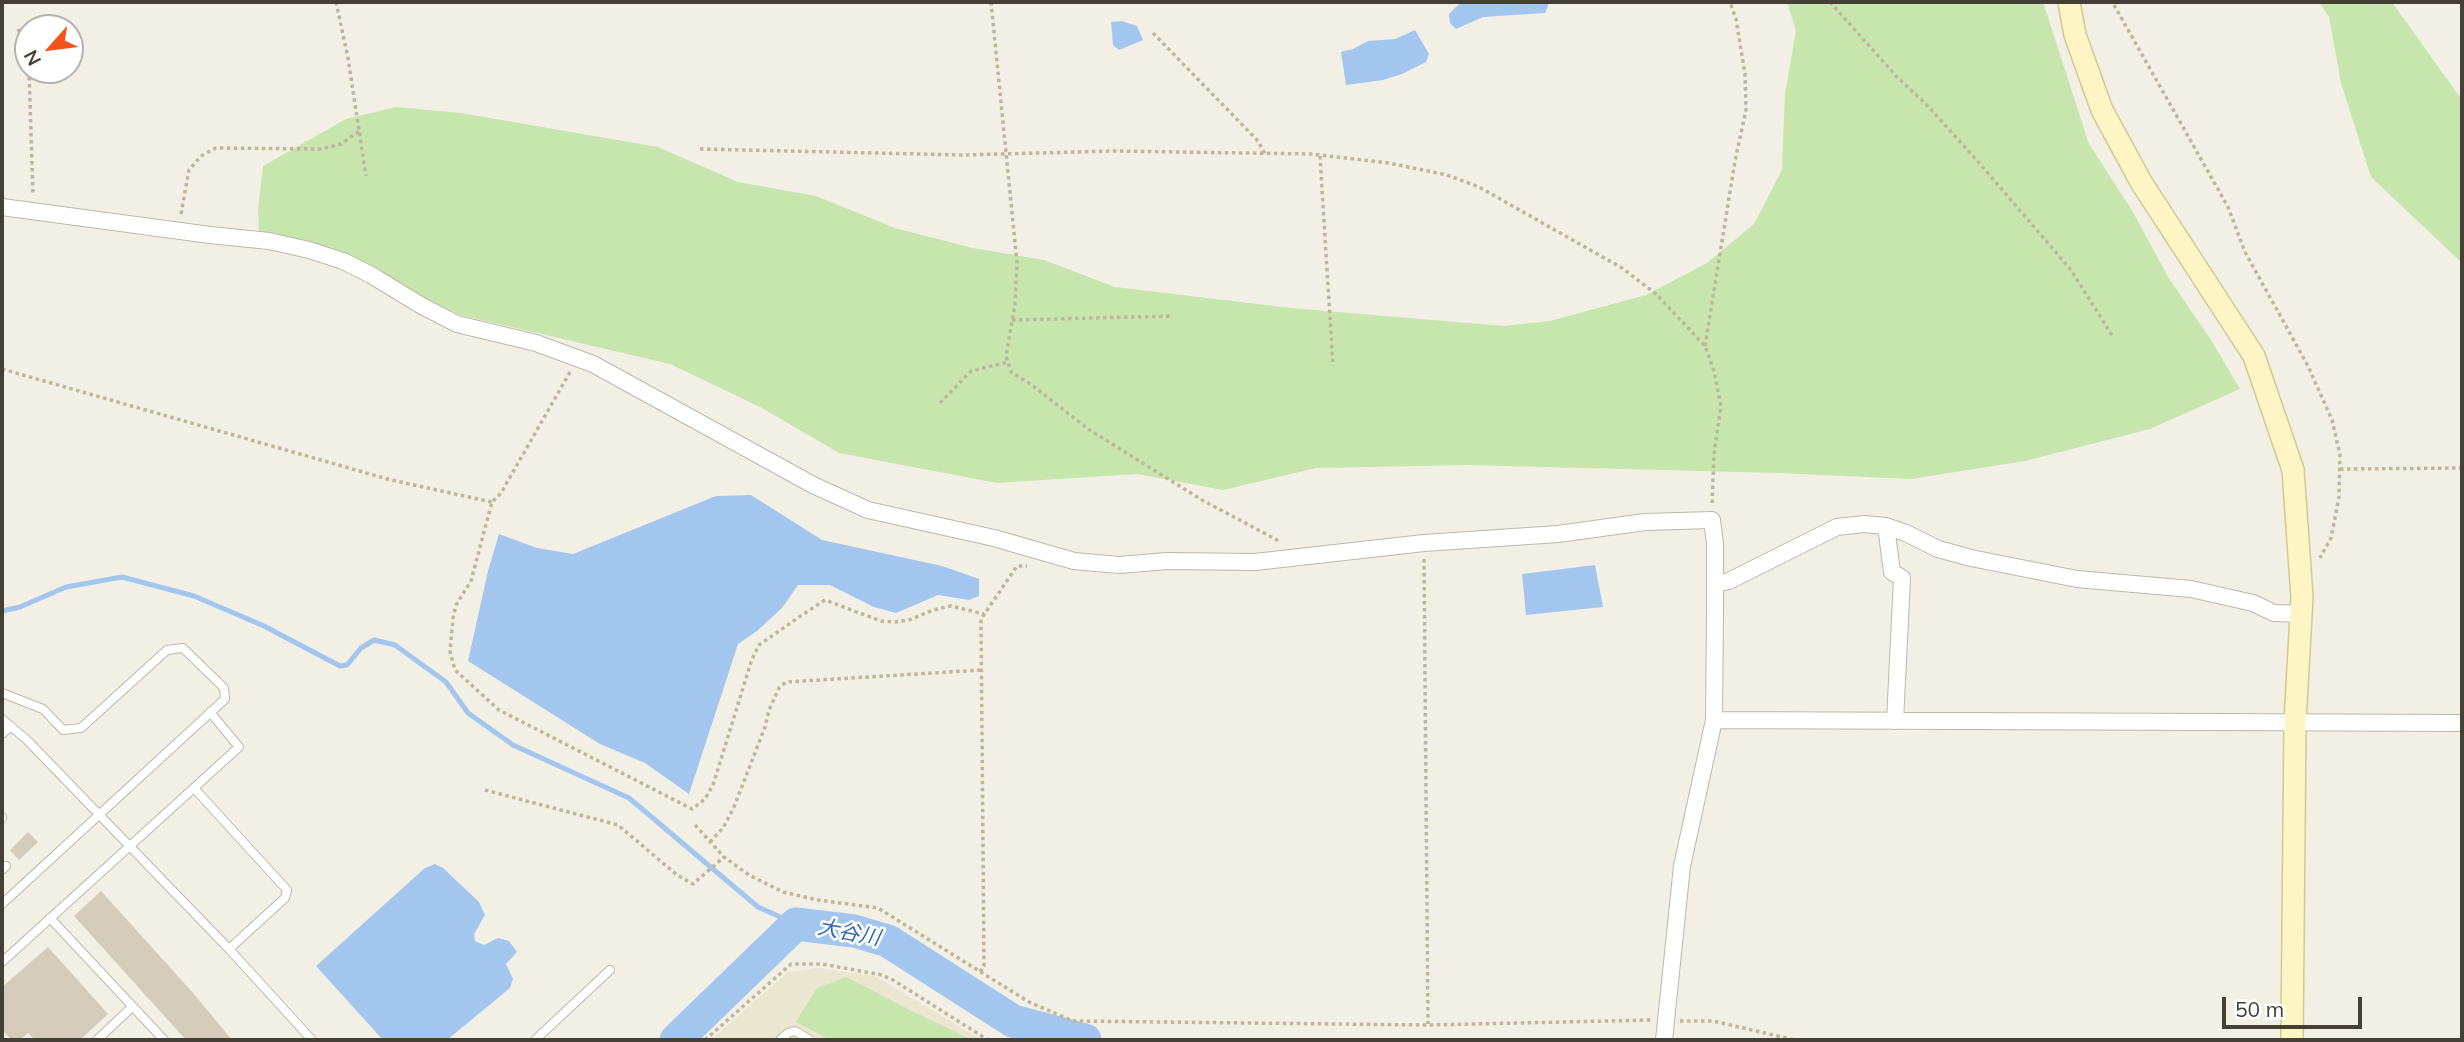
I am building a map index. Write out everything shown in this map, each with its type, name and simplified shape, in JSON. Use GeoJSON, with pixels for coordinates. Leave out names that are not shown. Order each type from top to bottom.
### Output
{"type":"FeatureCollection","features":[{"type":"Feature","properties":{"kind":"street"},"geometry":{"type":"LineString","coordinates":[[2069,2],[2075,35],[2102,110],[2141,182],[2254,356],[2293,470],[2301,614],[2295,722],[2292,1040]]}},
{"type":"Feature","properties":{"kind":"street"},"geometry":{"type":"LineString","coordinates":[[2,207],[269,241],[343,261],[457,324],[536,343],[593,364],[813,485],[868,510],[994,538],[1074,561],[1119,565],[1167,561],[1255,562],[1424,543],[1558,534],[1644,523],[1712,520],[1715,584],[1714,720],[1682,866],[1665,1029]]}},
{"type":"Feature","properties":{"kind":"street"},"geometry":{"type":"LineString","coordinates":[[1715,584],[1729,581],[1837,527],[1864,524],[1886,526],[1938,549],[1971,558],[2077,579],[2191,589],[2253,603],[2274,613],[2301,614]]}},
{"type":"Feature","properties":{"kind":"street"},"geometry":{"type":"LineString","coordinates":[[1886,526],[1892,572],[1902,578],[1895,721]]}},
{"type":"Feature","properties":{"kind":"street"},"geometry":{"type":"LineString","coordinates":[[1714,720],[2462,723]]}},
{"type":"Feature","properties":{"kind":"lane"},"geometry":{"type":"LineString","coordinates":[[2,693],[43,709],[63,730],[81,728],[167,650],[183,648],[224,688],[225,699],[2,904]]}},
{"type":"Feature","properties":{"kind":"lane"},"geometry":{"type":"LineString","coordinates":[[2,962],[239,747],[210,712]]}},
{"type":"Feature","properties":{"kind":"lane"},"geometry":{"type":"LineString","coordinates":[[2,719],[99,814],[312,1040]]}},
{"type":"Feature","properties":{"kind":"lane"},"geometry":{"type":"LineString","coordinates":[[2,734],[11,726]]}},
{"type":"Feature","properties":{"kind":"lane"},"geometry":{"type":"LineString","coordinates":[[194,788],[287,890],[285,898],[229,949]]}},
{"type":"Feature","properties":{"kind":"lane"},"geometry":{"type":"LineString","coordinates":[[50,918],[164,1040]]}},
{"type":"Feature","properties":{"kind":"lane"},"geometry":{"type":"LineString","coordinates":[[535,1040],[610,970]]}},
{"type":"Feature","properties":{"kind":"lane"},"geometry":{"type":"LineString","coordinates":[[97,1040],[132,1007]]}},
{"type":"Feature","properties":{"kind":"lane"},"geometry":{"type":"LineString","coordinates":[[780,1040],[795,1031],[810,1040]]}},
{"type":"Feature","properties":{"kind":"path"},"geometry":{"type":"LineString","coordinates":[[336,2],[348,58],[366,176]]}},
{"type":"Feature","properties":{"kind":"path"},"geometry":{"type":"LineString","coordinates":[[990,2],[1017,263],[1006,356],[1011,372],[1088,429],[1202,500],[1257,531],[1293,547],[1299,557]]}},
{"type":"Feature","properties":{"kind":"path"},"geometry":{"type":"LineString","coordinates":[[1705,346],[1735,161],[1746,110],[1745,74],[1736,19],[1730,2]]}},
{"type":"Feature","properties":{"kind":"path"},"geometry":{"type":"LineString","coordinates":[[1830,2],[1981,165],[2071,270],[2113,337]]}},
{"type":"Feature","properties":{"kind":"path"},"geometry":{"type":"LineString","coordinates":[[2113,5],[2228,207],[2245,252],[2308,366],[2332,420],[2340,455],[2340,469],[2339,497],[2331,538],[2319,559],[2300,568]]}},
{"type":"Feature","properties":{"kind":"path"},"geometry":{"type":"LineString","coordinates":[[1153,33],[1258,141],[1265,154]]}},
{"type":"Feature","properties":{"kind":"path"},"geometry":{"type":"LineString","coordinates":[[29,84],[32,211]]}},
{"type":"Feature","properties":{"kind":"path"},"geometry":{"type":"LineString","coordinates":[[180,230],[189,170],[201,156],[216,148],[322,149],[341,144],[359,131]]}},
{"type":"Feature","properties":{"kind":"path"},"geometry":{"type":"LineString","coordinates":[[700,149],[962,155],[1114,151],[1265,154],[1389,163],[1447,175],[1479,187],[1622,268],[1656,294],[1705,346],[1714,371],[1721,406],[1714,453],[1712,520]]}},
{"type":"Feature","properties":{"kind":"path"},"geometry":{"type":"LineString","coordinates":[[1320,156],[1333,366]]}},
{"type":"Feature","properties":{"kind":"path"},"geometry":{"type":"LineString","coordinates":[[1012,320],[1172,316]]}},
{"type":"Feature","properties":{"kind":"path"},"geometry":{"type":"LineString","coordinates":[[578,358],[501,493],[492,502],[471,580],[456,606],[453,618],[450,652],[456,670],[499,710],[692,809],[705,799],[713,785],[752,659],[759,645],[802,615],[825,600],[881,621],[909,620],[951,606],[984,614]]}},
{"type":"Feature","properties":{"kind":"path"},"geometry":{"type":"LineString","coordinates":[[940,403],[971,371],[1008,362]]}},
{"type":"Feature","properties":{"kind":"path"},"geometry":{"type":"LineString","coordinates":[[2,369],[391,480],[492,502]]}},
{"type":"Feature","properties":{"kind":"path"},"geometry":{"type":"LineString","coordinates":[[2340,469],[2462,468]]}},
{"type":"Feature","properties":{"kind":"path"},"geometry":{"type":"LineString","coordinates":[[1424,543],[1428,1025]]}},
{"type":"Feature","properties":{"kind":"path"},"geometry":{"type":"LineString","coordinates":[[980,972],[984,966],[981,619],[1017,566],[1030,566]]}},
{"type":"Feature","properties":{"kind":"path"},"geometry":{"type":"LineString","coordinates":[[710,842],[723,828],[734,807],[769,710],[779,688],[786,682],[982,670]]}},
{"type":"Feature","properties":{"kind":"path"},"geometry":{"type":"LineString","coordinates":[[485,790],[618,825],[677,875],[693,884],[722,859]]}},
{"type":"Feature","properties":{"kind":"path"},"geometry":{"type":"LineString","coordinates":[[695,825],[722,859],[749,875],[783,892],[878,908],[1029,1002],[1073,1021],[1665,1029],[1713,1021],[1795,1040]]}},
{"type":"Feature","properties":{"kind":"path"},"geometry":{"type":"LineString","coordinates":[[705,1040],[791,964],[822,964],[882,975],[893,980],[988,1040]]}},
{"type":"Feature","properties":{"kind":"shaded area"},"geometry":{"type":"Polygon","coordinates":[[[819,968],[875,976],[982,1040],[711,1040],[788,972],[819,968]]]}},
{"type":"Feature","properties":{"kind":"green space"},"geometry":{"type":"Polygon","coordinates":[[[1787,2],[2043,2],[2089,144],[2133,212],[2168,277],[2211,340],[2240,389],[2150,429],[2025,461],[1911,479],[1468,465],[1316,468],[1223,490],[1137,474],[997,483],[839,453],[762,408],[670,364],[460,315],[376,274],[259,236],[258,209],[263,166],[346,119],[396,107],[461,113],[658,147],[738,182],[816,196],[895,228],[973,248],[1044,260],[1115,287],[1291,308],[1504,326],[1550,321],[1646,295],[1707,263],[1754,224],[1782,170],[1785,94],[1796,31],[1787,2]]]}},
{"type":"Feature","properties":{"kind":"green space"},"geometry":{"type":"Polygon","coordinates":[[[2319,2],[2392,2],[2462,100],[2462,263],[2371,177],[2341,83],[2329,17],[2319,2]]]}},
{"type":"Feature","properties":{"kind":"green space"},"geometry":{"type":"Polygon","coordinates":[[[846,977],[972,1040],[830,1040],[796,1022],[817,988],[846,977]]]}},
{"type":"Feature","properties":{"kind":"water"},"geometry":{"type":"Polygon","coordinates":[[[1461,2],[1548,2],[1548,6],[1545,13],[1483,17],[1456,29],[1450,23],[1449,14],[1461,2]]]}},
{"type":"Feature","properties":{"kind":"water"},"geometry":{"type":"Polygon","coordinates":[[[1122,21],[1137,26],[1143,40],[1119,50],[1113,45],[1111,22],[1122,21]]]}},
{"type":"Feature","properties":{"kind":"water"},"geometry":{"type":"Polygon","coordinates":[[[1415,30],[1429,54],[1426,62],[1383,80],[1346,85],[1341,52],[1368,41],[1395,39],[1415,30]]]}},
{"type":"Feature","properties":{"kind":"water"},"geometry":{"type":"Polygon","coordinates":[[[751,495],[822,540],[942,566],[979,579],[979,596],[969,600],[938,595],[896,613],[874,607],[830,585],[798,585],[782,608],[738,644],[689,794],[645,763],[600,744],[468,661],[499,534],[537,548],[573,554],[716,496],[751,495]]]}},
{"type":"Feature","properties":{"kind":"water"},"geometry":{"type":"Polygon","coordinates":[[[1595,565],[1603,607],[1526,615],[1522,574],[1595,565]]]}},
{"type":"Feature","properties":{"kind":"water"},"geometry":{"type":"Polygon","coordinates":[[[435,864],[443,868],[479,902],[485,915],[474,934],[475,941],[484,945],[498,938],[509,941],[517,952],[506,964],[513,979],[510,988],[447,1040],[383,1040],[316,966],[425,868],[435,864]]]}},
{"type":"Feature","properties":{"kind":"building"},"geometry":{"type":"Polygon","coordinates":[[[28,832],[38,842],[19,860],[10,850],[28,832]]]}},
{"type":"Feature","properties":{"kind":"building"},"geometry":{"type":"Polygon","coordinates":[[[101,891],[232,1040],[186,1040],[74,916],[101,891]]]}},
{"type":"Feature","properties":{"kind":"building"},"geometry":{"type":"Polygon","coordinates":[[[48,947],[108,1014],[80,1040],[35,1040],[28,1033],[20,1040],[12,1040],[2,1030],[2,987],[48,947]]]}},
{"type":"Feature","properties":{"kind":"waterway"},"geometry":{"type":"LineString","coordinates":[[2,611],[20,607],[66,587],[122,577],[194,596],[264,626],[340,666],[347,665],[361,648],[374,640],[395,645],[446,682],[468,713],[513,745],[629,798],[758,907],[796,924]]}},
{"type":"Feature","properties":{"kind":"waterway","name":"大谷川"},"geometry":{"type":"LineString","coordinates":[[676,1040],[796,924],[854,931],[888,941],[1013,1021],[1085,1040]]}}]}
